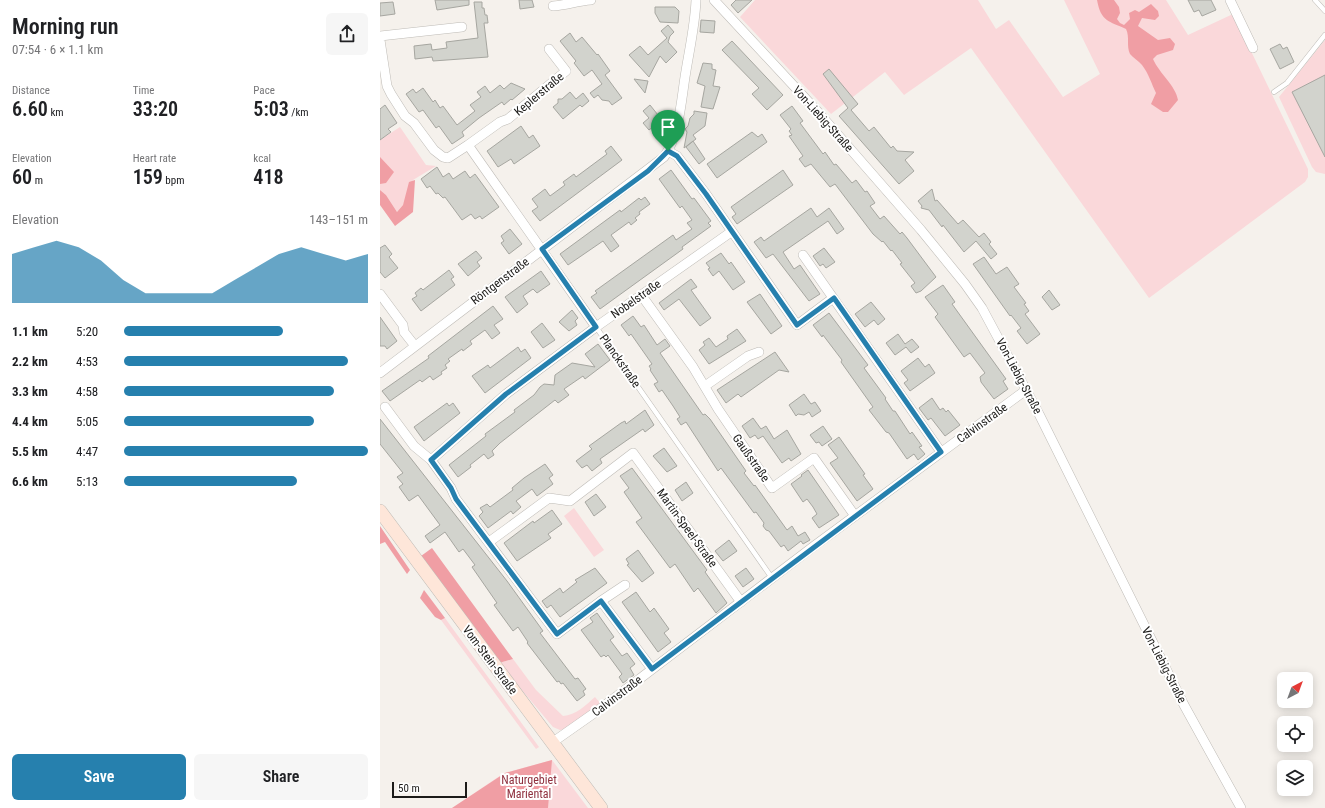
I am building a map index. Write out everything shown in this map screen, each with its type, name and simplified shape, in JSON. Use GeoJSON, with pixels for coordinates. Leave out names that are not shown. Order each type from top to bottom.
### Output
{"type":"FeatureCollection","features":[{"type":"Feature","properties":{"kind":"main road","name":"Vom-Stein-Straße"},"geometry":{"type":"LineString","coordinates":[[380,511],[601,808]]}},
{"type":"Feature","properties":{"kind":"street"},"geometry":{"type":"LineString","coordinates":[[553,6],[571,5],[577,2],[591,0]]}},
{"type":"Feature","properties":{"kind":"street","name":"Röntgenstraße"},"geometry":{"type":"LineString","coordinates":[[380,373],[542,249],[648,171],[668,151],[675,130],[680,106],[691,45],[696,0]]}},
{"type":"Feature","properties":{"kind":"street","name":"Von-Liebig-Straße"},"geometry":{"type":"LineString","coordinates":[[714,0],[822,116],[950,264],[983,310],[1010,358],[1184,705],[1241,808]]}},
{"type":"Feature","properties":{"kind":"street"},"geometry":{"type":"LineString","coordinates":[[1230,0],[1253,48]]}},
{"type":"Feature","properties":{"kind":"street"},"geometry":{"type":"LineString","coordinates":[[380,36],[462,27]]}},
{"type":"Feature","properties":{"kind":"street"},"geometry":{"type":"LineString","coordinates":[[380,40],[383,65],[389,90],[405,116],[414,124],[434,150],[443,158],[448,158],[468,145]]}},
{"type":"Feature","properties":{"kind":"street","name":"Keplerstraße"},"geometry":{"type":"LineString","coordinates":[[468,145],[500,122],[508,119],[566,71],[549,49]]}},
{"type":"Feature","properties":{"kind":"street","name":"Planckstraße"},"geometry":{"type":"LineString","coordinates":[[468,145],[596,327]]}},
{"type":"Feature","properties":{"kind":"street"},"geometry":{"type":"LineString","coordinates":[[668,151],[677,156],[797,325],[834,298]]}},
{"type":"Feature","properties":{"kind":"street","name":"Nobelstraße"},"geometry":{"type":"LineString","coordinates":[[431,460],[506,394],[596,327],[732,232]]}},
{"type":"Feature","properties":{"kind":"street"},"geometry":{"type":"LineString","coordinates":[[803,255],[941,452]]}},
{"type":"Feature","properties":{"kind":"street"},"geometry":{"type":"LineString","coordinates":[[380,294],[403,325],[404,332],[415,346]]}},
{"type":"Feature","properties":{"kind":"street","name":"Gaußstraße"},"geometry":{"type":"LineString","coordinates":[[642,296],[705,386],[706,392],[772,488],[814,458],[855,516]]}},
{"type":"Feature","properties":{"kind":"street"},"geometry":{"type":"LineString","coordinates":[[705,386],[748,356],[759,352]]}},
{"type":"Feature","properties":{"kind":"street","name":"Calvinstraße"},"geometry":{"type":"LineString","coordinates":[[553,742],[1026,390]]}},
{"type":"Feature","properties":{"kind":"street"},"geometry":{"type":"LineString","coordinates":[[382,404],[414,446],[431,460],[468,514],[557,634],[625,585]]}},
{"type":"Feature","properties":{"kind":"street","name":"Martin-Speel-Straße"},"geometry":{"type":"LineString","coordinates":[[489,542],[549,498],[570,501],[633,453],[741,602]]}},
{"type":"Feature","properties":{"kind":"street"},"geometry":{"type":"LineString","coordinates":[[601,601],[652,669]]}},
{"type":"Feature","properties":{"kind":"lane"},"geometry":{"type":"LineString","coordinates":[[1315,0],[1325,11]]}},
{"type":"Feature","properties":{"kind":"lane"},"geometry":{"type":"LineString","coordinates":[[1274,92],[1287,82],[1325,35]]}},
{"type":"Feature","properties":{"kind":"lane","name":"Planckstraße"},"geometry":{"type":"LineString","coordinates":[[596,327],[772,578]]}},
{"type":"Feature","properties":{"kind":"green space"},"geometry":{"type":"Polygon","coordinates":[[[755,0],[978,0],[996,29],[1009,20],[1063,97],[1100,74],[1064,0],[1166,0],[1188,35],[1233,14],[1308,169],[1308,177],[1305,182],[1149,298],[971,48],[904,95],[885,72],[831,114],[740,17],[755,0]]]}},
{"type":"Feature","properties":{"kind":"green space"},"geometry":{"type":"Polygon","coordinates":[[[1097,0],[1114,0],[1119,7],[1120,13],[1117,19],[1124,25],[1130,19],[1129,13],[1135,10],[1139,12],[1151,4],[1158,11],[1159,16],[1155,20],[1142,18],[1138,26],[1158,40],[1170,38],[1175,44],[1173,50],[1157,55],[1153,59],[1177,95],[1178,100],[1168,112],[1163,112],[1151,104],[1156,93],[1144,68],[1130,54],[1126,29],[1103,17],[1097,0]]]}},
{"type":"Feature","properties":{"kind":"green space"},"geometry":{"type":"Polygon","coordinates":[[[1325,40],[1325,174],[1316,172],[1312,167],[1279,97],[1325,40]]]}},
{"type":"Feature","properties":{"kind":"green space"},"geometry":{"type":"Polygon","coordinates":[[[400,127],[426,165],[436,166],[413,180],[403,205],[397,212],[386,195],[380,190],[380,140],[400,127]]]}},
{"type":"Feature","properties":{"kind":"green space"},"geometry":{"type":"Polygon","coordinates":[[[380,157],[394,172],[386,183],[380,184],[380,157]]]}},
{"type":"Feature","properties":{"kind":"green space"},"geometry":{"type":"Polygon","coordinates":[[[415,180],[413,212],[395,226],[380,205],[380,190],[386,195],[397,212],[403,205],[409,182],[415,180]]]}},
{"type":"Feature","properties":{"kind":"green space"},"geometry":{"type":"Polygon","coordinates":[[[574,508],[604,550],[594,557],[564,516],[574,508]]]}},
{"type":"Feature","properties":{"kind":"green space"},"geometry":{"type":"Polygon","coordinates":[[[380,526],[410,570],[407,574],[385,542],[380,544],[380,526]]]}},
{"type":"Feature","properties":{"kind":"green space"},"geometry":{"type":"Polygon","coordinates":[[[432,548],[513,659],[499,663],[421,556],[432,548]]]}},
{"type":"Feature","properties":{"kind":"green space"},"geometry":{"type":"Polygon","coordinates":[[[424,590],[445,618],[441,620],[435,617],[420,598],[424,590]]]}},
{"type":"Feature","properties":{"kind":"green space"},"geometry":{"type":"Polygon","coordinates":[[[445,618],[539,747],[536,749],[441,620],[445,618]]]}},
{"type":"Feature","properties":{"kind":"green space"},"geometry":{"type":"Polygon","coordinates":[[[513,659],[536,690],[563,716],[576,712],[595,697],[600,703],[567,729],[560,730],[553,727],[499,663],[513,659]]]}},
{"type":"Feature","properties":{"kind":"green space","name":"Naturgebiet Mariental"},"geometry":{"type":"Polygon","coordinates":[[[552,760],[588,808],[452,808],[504,773],[552,760]]]}},
{"type":"Feature","properties":{"kind":"green space","name":"Naturgebiet Mariental"},"geometry":{"type":"Polygon","coordinates":[[[552,760],[548,808],[452,808],[505,773],[552,760]]]}},
{"type":"Feature","properties":{"kind":"building"},"geometry":{"type":"Polygon","coordinates":[[[435,0],[469,0],[469,5],[437,10],[435,0]]]}},
{"type":"Feature","properties":{"kind":"building"},"geometry":{"type":"Polygon","coordinates":[[[519,0],[532,0],[534,7],[520,9],[519,0]]]}},
{"type":"Feature","properties":{"kind":"building"},"geometry":{"type":"Polygon","coordinates":[[[736,0],[752,0],[738,13],[731,5],[736,0]]]}},
{"type":"Feature","properties":{"kind":"building"},"geometry":{"type":"Polygon","coordinates":[[[1188,0],[1211,0],[1216,10],[1202,16],[1199,10],[1194,12],[1188,0]]]}},
{"type":"Feature","properties":{"kind":"building"},"geometry":{"type":"Polygon","coordinates":[[[393,2],[395,14],[380,16],[380,3],[393,2]]]}},
{"type":"Feature","properties":{"kind":"building"},"geometry":{"type":"Polygon","coordinates":[[[474,2],[482,2],[482,8],[484,8],[485,15],[487,15],[488,23],[484,23],[488,57],[433,61],[432,57],[415,59],[414,46],[431,44],[432,50],[447,48],[446,42],[478,38],[474,2]]]}},
{"type":"Feature","properties":{"kind":"building"},"geometry":{"type":"Polygon","coordinates":[[[655,7],[675,7],[679,11],[678,23],[660,22],[655,13],[655,7]]]}},
{"type":"Feature","properties":{"kind":"building"},"geometry":{"type":"Polygon","coordinates":[[[701,20],[715,21],[714,33],[700,32],[701,20]]]}},
{"type":"Feature","properties":{"kind":"building"},"geometry":{"type":"Polygon","coordinates":[[[668,25],[674,32],[670,36],[668,42],[677,52],[666,63],[660,56],[649,77],[629,55],[640,46],[648,55],[667,38],[661,31],[668,25]]]}},
{"type":"Feature","properties":{"kind":"building"},"geometry":{"type":"Polygon","coordinates":[[[570,33],[576,42],[582,37],[597,55],[598,54],[610,71],[605,75],[622,98],[612,105],[609,101],[602,100],[598,95],[594,98],[590,93],[602,84],[592,70],[584,76],[574,63],[576,61],[560,41],[570,33]]]}},
{"type":"Feature","properties":{"kind":"building"},"geometry":{"type":"Polygon","coordinates":[[[732,41],[783,95],[767,110],[752,94],[759,88],[722,50],[732,41]]]}},
{"type":"Feature","properties":{"kind":"building"},"geometry":{"type":"Polygon","coordinates":[[[1280,44],[1283,49],[1287,47],[1294,62],[1280,69],[1270,49],[1280,44]]]}},
{"type":"Feature","properties":{"kind":"building"},"geometry":{"type":"Polygon","coordinates":[[[703,63],[712,64],[712,69],[716,70],[713,86],[720,87],[713,109],[701,107],[705,86],[697,83],[703,63]]]}},
{"type":"Feature","properties":{"kind":"building"},"geometry":{"type":"Polygon","coordinates":[[[829,69],[858,104],[851,110],[869,131],[874,127],[891,148],[893,146],[897,151],[914,152],[905,160],[914,171],[899,184],[839,116],[848,108],[823,74],[829,69]]]}},
{"type":"Feature","properties":{"kind":"building"},"geometry":{"type":"Polygon","coordinates":[[[1325,75],[1325,157],[1292,92],[1325,75]]]}},
{"type":"Feature","properties":{"kind":"building"},"geometry":{"type":"Polygon","coordinates":[[[634,79],[648,81],[645,93],[634,79]]]}},
{"type":"Feature","properties":{"kind":"building"},"geometry":{"type":"Polygon","coordinates":[[[511,83],[525,89],[512,100],[511,99],[504,105],[502,102],[479,118],[462,132],[464,136],[452,144],[439,126],[436,128],[423,110],[419,112],[406,94],[413,89],[416,93],[423,88],[433,102],[435,100],[440,108],[443,106],[457,125],[475,111],[470,105],[481,97],[477,92],[485,86],[490,93],[500,85],[504,89],[511,83]]]}},
{"type":"Feature","properties":{"kind":"building"},"geometry":{"type":"Polygon","coordinates":[[[570,92],[576,99],[583,93],[589,101],[582,107],[580,105],[563,119],[553,107],[558,103],[558,99],[562,99],[570,92]]]}},
{"type":"Feature","properties":{"kind":"building"},"geometry":{"type":"Polygon","coordinates":[[[385,105],[397,123],[388,129],[391,132],[380,140],[380,109],[385,105]]]}},
{"type":"Feature","properties":{"kind":"building"},"geometry":{"type":"Polygon","coordinates":[[[650,105],[662,120],[649,130],[643,123],[649,118],[643,111],[650,105]]]}},
{"type":"Feature","properties":{"kind":"building"},"geometry":{"type":"Polygon","coordinates":[[[792,106],[803,121],[800,123],[823,154],[825,152],[834,165],[836,164],[852,183],[856,180],[865,192],[867,191],[875,203],[870,206],[880,219],[884,216],[900,234],[902,232],[936,277],[921,291],[916,293],[911,286],[915,283],[900,264],[902,263],[883,241],[882,242],[873,234],[835,184],[830,187],[811,164],[805,167],[799,159],[803,156],[789,136],[792,135],[789,131],[791,129],[780,115],[792,106]]]}},
{"type":"Feature","properties":{"kind":"building"},"geometry":{"type":"Polygon","coordinates":[[[694,111],[707,113],[705,126],[693,135],[696,139],[684,148],[687,132],[685,129],[688,126],[690,118],[694,114],[694,111]]]}},
{"type":"Feature","properties":{"kind":"building"},"geometry":{"type":"Polygon","coordinates":[[[521,126],[529,138],[533,135],[540,146],[514,164],[511,159],[498,167],[487,151],[521,126]]]}},
{"type":"Feature","properties":{"kind":"building"},"geometry":{"type":"Polygon","coordinates":[[[752,132],[758,137],[762,134],[767,142],[717,178],[707,164],[752,132]]]}},
{"type":"Feature","properties":{"kind":"building"},"geometry":{"type":"Polygon","coordinates":[[[693,141],[705,159],[699,164],[686,147],[693,141]]]}},
{"type":"Feature","properties":{"kind":"building"},"geometry":{"type":"Polygon","coordinates":[[[611,146],[622,160],[540,221],[532,211],[538,207],[532,199],[545,189],[550,196],[565,185],[563,182],[574,174],[576,177],[607,154],[605,151],[611,146]]]}},
{"type":"Feature","properties":{"kind":"building"},"geometry":{"type":"Polygon","coordinates":[[[437,167],[443,177],[449,173],[453,179],[465,171],[470,178],[475,174],[499,207],[482,219],[480,216],[475,219],[471,214],[462,220],[445,197],[443,198],[438,193],[436,194],[430,186],[427,188],[421,179],[437,167]]]}},
{"type":"Feature","properties":{"kind":"building"},"geometry":{"type":"Polygon","coordinates":[[[671,170],[692,199],[694,198],[711,221],[708,223],[711,226],[682,247],[683,249],[600,309],[591,297],[597,293],[595,291],[673,235],[676,240],[692,229],[687,223],[692,220],[682,206],[680,208],[659,179],[671,170]]]}},
{"type":"Feature","properties":{"kind":"building"},"geometry":{"type":"Polygon","coordinates":[[[783,170],[793,185],[737,224],[732,217],[736,214],[731,207],[783,170]]]}},
{"type":"Feature","properties":{"kind":"building"},"geometry":{"type":"Polygon","coordinates":[[[932,189],[935,201],[937,200],[958,224],[963,220],[979,237],[984,233],[991,242],[989,244],[997,254],[991,259],[976,241],[964,252],[929,210],[921,208],[922,206],[918,201],[932,189]]]}},
{"type":"Feature","properties":{"kind":"building"},"geometry":{"type":"Polygon","coordinates":[[[645,197],[650,204],[639,212],[640,214],[635,218],[637,220],[631,225],[629,222],[611,235],[619,246],[611,252],[603,241],[568,265],[560,254],[620,210],[621,212],[639,198],[641,200],[645,197]]]}},
{"type":"Feature","properties":{"kind":"building"},"geometry":{"type":"Polygon","coordinates":[[[811,208],[817,217],[829,208],[844,229],[837,234],[828,221],[783,252],[794,269],[800,265],[820,294],[809,301],[773,254],[766,258],[754,242],[761,237],[764,241],[811,208]]]}},
{"type":"Feature","properties":{"kind":"building"},"geometry":{"type":"Polygon","coordinates":[[[510,229],[522,244],[509,254],[501,243],[504,241],[501,236],[510,229]]]}},
{"type":"Feature","properties":{"kind":"building"},"geometry":{"type":"Polygon","coordinates":[[[385,245],[392,254],[389,257],[398,268],[385,278],[380,272],[380,248],[385,245]]]}},
{"type":"Feature","properties":{"kind":"building"},"geometry":{"type":"Polygon","coordinates":[[[824,248],[835,262],[826,268],[823,264],[820,266],[813,256],[824,248]]]}},
{"type":"Feature","properties":{"kind":"building"},"geometry":{"type":"Polygon","coordinates":[[[476,251],[482,258],[477,262],[480,266],[468,276],[458,264],[476,251]]]}},
{"type":"Feature","properties":{"kind":"building"},"geometry":{"type":"Polygon","coordinates":[[[721,253],[729,264],[731,262],[745,282],[733,290],[719,271],[713,276],[706,263],[721,253]]]}},
{"type":"Feature","properties":{"kind":"building"},"geometry":{"type":"Polygon","coordinates":[[[984,257],[996,274],[1007,267],[1019,284],[1014,287],[1026,303],[1024,304],[1029,311],[1025,314],[1040,334],[1027,344],[1017,331],[1021,328],[1011,315],[1010,316],[973,264],[984,257]]]}},
{"type":"Feature","properties":{"kind":"building"},"geometry":{"type":"Polygon","coordinates":[[[449,270],[454,277],[451,279],[455,285],[421,311],[412,299],[417,296],[415,293],[421,288],[423,290],[449,270]]]}},
{"type":"Feature","properties":{"kind":"building"},"geometry":{"type":"Polygon","coordinates":[[[541,271],[550,284],[537,293],[533,289],[523,296],[528,304],[517,313],[505,297],[541,271]]]}},
{"type":"Feature","properties":{"kind":"building"},"geometry":{"type":"Polygon","coordinates":[[[691,279],[697,287],[691,290],[711,318],[700,326],[679,299],[664,310],[659,303],[691,279]]]}},
{"type":"Feature","properties":{"kind":"building"},"geometry":{"type":"Polygon","coordinates":[[[943,285],[955,302],[952,304],[1006,379],[1003,381],[1008,389],[994,399],[981,382],[980,377],[985,373],[970,353],[964,357],[935,317],[938,314],[925,297],[943,285]]]}},
{"type":"Feature","properties":{"kind":"building"},"geometry":{"type":"Polygon","coordinates":[[[1049,290],[1060,305],[1052,310],[1042,297],[1049,290]]]}},
{"type":"Feature","properties":{"kind":"building"},"geometry":{"type":"Polygon","coordinates":[[[760,294],[782,326],[771,334],[747,302],[760,294]]]}},
{"type":"Feature","properties":{"kind":"building"},"geometry":{"type":"Polygon","coordinates":[[[871,302],[885,319],[878,325],[874,320],[865,327],[855,314],[871,302]]]}},
{"type":"Feature","properties":{"kind":"building"},"geometry":{"type":"Polygon","coordinates":[[[493,306],[503,319],[494,325],[500,333],[492,339],[485,330],[470,341],[472,344],[448,359],[450,361],[445,365],[447,368],[441,372],[442,374],[433,380],[430,376],[422,382],[420,380],[390,401],[382,391],[429,358],[428,356],[493,306]]]}},
{"type":"Feature","properties":{"kind":"building"},"geometry":{"type":"Polygon","coordinates":[[[572,310],[578,318],[575,321],[577,325],[569,331],[559,322],[572,310]]]}},
{"type":"Feature","properties":{"kind":"building"},"geometry":{"type":"Polygon","coordinates":[[[829,313],[868,365],[864,368],[886,398],[885,399],[893,411],[895,411],[910,434],[912,432],[922,446],[919,447],[925,454],[918,460],[914,454],[907,459],[889,433],[886,432],[869,410],[873,407],[841,362],[842,360],[823,335],[822,337],[813,325],[829,313]]]}},
{"type":"Feature","properties":{"kind":"building"},"geometry":{"type":"Polygon","coordinates":[[[633,316],[641,327],[644,325],[657,345],[665,339],[670,346],[660,353],[703,415],[705,414],[710,419],[746,471],[744,473],[754,486],[755,485],[787,530],[792,526],[798,536],[805,532],[810,540],[803,544],[801,541],[788,551],[784,545],[781,547],[769,531],[766,530],[763,526],[764,523],[756,512],[754,513],[721,468],[718,471],[686,422],[681,425],[677,419],[680,417],[673,406],[662,390],[659,392],[654,384],[658,382],[650,370],[651,369],[649,366],[652,364],[631,334],[629,336],[621,325],[633,316]]]}},
{"type":"Feature","properties":{"kind":"building"},"geometry":{"type":"Polygon","coordinates":[[[380,317],[397,341],[387,349],[385,346],[380,346],[380,317]]]}},
{"type":"Feature","properties":{"kind":"building"},"geometry":{"type":"Polygon","coordinates":[[[542,323],[555,340],[543,348],[531,332],[542,323]]]}},
{"type":"Feature","properties":{"kind":"building"},"geometry":{"type":"Polygon","coordinates":[[[737,329],[746,341],[709,364],[699,350],[705,345],[703,342],[709,338],[716,347],[728,339],[727,336],[737,329]]]}},
{"type":"Feature","properties":{"kind":"building"},"geometry":{"type":"Polygon","coordinates":[[[898,334],[905,344],[912,339],[919,347],[911,353],[906,347],[895,355],[886,343],[898,334]]]}},
{"type":"Feature","properties":{"kind":"building"},"geometry":{"type":"Polygon","coordinates":[[[598,344],[610,360],[585,379],[583,376],[564,389],[569,395],[558,403],[555,400],[500,443],[492,451],[494,455],[488,459],[484,454],[458,477],[449,465],[486,436],[485,434],[515,412],[514,410],[534,395],[540,387],[544,384],[554,385],[555,375],[572,363],[595,367],[585,354],[598,344]]]}},
{"type":"Feature","properties":{"kind":"building"},"geometry":{"type":"Polygon","coordinates":[[[518,347],[521,352],[525,349],[531,358],[485,393],[472,376],[488,365],[490,368],[518,347]]]}},
{"type":"Feature","properties":{"kind":"building"},"geometry":{"type":"Polygon","coordinates":[[[775,352],[789,372],[779,370],[741,397],[738,394],[726,403],[717,390],[775,352]]]}},
{"type":"Feature","properties":{"kind":"building"},"geometry":{"type":"Polygon","coordinates":[[[918,358],[925,367],[929,364],[935,373],[910,391],[904,383],[908,380],[901,371],[918,358]]]}},
{"type":"Feature","properties":{"kind":"building"},"geometry":{"type":"Polygon","coordinates":[[[804,394],[811,404],[815,402],[821,411],[812,417],[809,412],[804,415],[798,414],[796,416],[789,405],[804,394]]]}},
{"type":"Feature","properties":{"kind":"building"},"geometry":{"type":"Polygon","coordinates":[[[932,398],[940,410],[943,408],[946,412],[948,410],[960,425],[945,436],[931,418],[928,420],[919,408],[932,398]]]}},
{"type":"Feature","properties":{"kind":"building"},"geometry":{"type":"Polygon","coordinates":[[[447,403],[449,406],[453,403],[460,413],[424,441],[414,427],[447,403]]]}},
{"type":"Feature","properties":{"kind":"building"},"geometry":{"type":"Polygon","coordinates":[[[645,410],[654,425],[645,432],[643,429],[600,459],[602,463],[592,471],[587,465],[582,468],[576,461],[592,449],[589,446],[621,423],[625,421],[626,424],[645,410]]]}},
{"type":"Feature","properties":{"kind":"building"},"geometry":{"type":"Polygon","coordinates":[[[753,418],[761,429],[766,426],[774,439],[787,430],[801,454],[791,461],[789,458],[782,463],[763,436],[758,439],[755,435],[750,438],[742,426],[753,418]]]}},
{"type":"Feature","properties":{"kind":"building"},"geometry":{"type":"Polygon","coordinates":[[[380,419],[507,581],[543,631],[540,633],[575,679],[578,678],[586,689],[583,691],[585,695],[577,701],[563,683],[561,684],[559,681],[557,682],[527,643],[528,642],[518,627],[513,631],[494,605],[497,603],[472,567],[475,565],[463,549],[459,552],[445,532],[430,543],[425,536],[440,525],[418,495],[409,501],[399,487],[403,484],[397,477],[403,473],[380,444],[380,419]]]}},
{"type":"Feature","properties":{"kind":"building"},"geometry":{"type":"Polygon","coordinates":[[[823,426],[832,439],[822,446],[819,442],[816,443],[810,435],[823,426]]]}},
{"type":"Feature","properties":{"kind":"building"},"geometry":{"type":"Polygon","coordinates":[[[839,437],[865,474],[863,475],[873,489],[857,501],[830,463],[838,458],[828,445],[839,437]]]}},
{"type":"Feature","properties":{"kind":"building"},"geometry":{"type":"Polygon","coordinates":[[[664,448],[677,466],[667,472],[653,456],[664,448]]]}},
{"type":"Feature","properties":{"kind":"building"},"geometry":{"type":"Polygon","coordinates":[[[545,464],[553,475],[549,478],[553,484],[537,496],[532,489],[516,501],[521,507],[513,514],[511,511],[488,528],[479,516],[483,512],[480,508],[487,504],[490,507],[513,490],[512,488],[524,478],[545,464]]]}},
{"type":"Feature","properties":{"kind":"building"},"geometry":{"type":"Polygon","coordinates":[[[632,468],[707,570],[705,572],[727,603],[716,613],[698,588],[694,592],[675,564],[670,568],[636,522],[642,518],[624,492],[629,488],[620,476],[632,468]]]}},
{"type":"Feature","properties":{"kind":"building"},"geometry":{"type":"Polygon","coordinates":[[[808,470],[839,515],[819,528],[812,518],[817,514],[813,507],[807,499],[803,502],[791,484],[808,470]]]}},
{"type":"Feature","properties":{"kind":"building"},"geometry":{"type":"Polygon","coordinates":[[[686,482],[693,493],[682,501],[675,490],[686,482]]]}},
{"type":"Feature","properties":{"kind":"building"},"geometry":{"type":"Polygon","coordinates":[[[596,494],[606,507],[594,516],[585,502],[596,494]]]}},
{"type":"Feature","properties":{"kind":"building"},"geometry":{"type":"Polygon","coordinates":[[[552,510],[562,524],[548,534],[551,538],[517,561],[504,543],[533,521],[534,523],[552,510]]]}},
{"type":"Feature","properties":{"kind":"building"},"geometry":{"type":"Polygon","coordinates":[[[729,540],[737,551],[723,561],[715,551],[729,540]]]}},
{"type":"Feature","properties":{"kind":"building"},"geometry":{"type":"Polygon","coordinates":[[[638,550],[654,573],[642,582],[627,565],[629,564],[626,559],[638,550]]]}},
{"type":"Feature","properties":{"kind":"building"},"geometry":{"type":"Polygon","coordinates":[[[595,568],[607,583],[560,617],[551,605],[547,608],[542,601],[560,588],[563,593],[577,582],[575,580],[595,568]]]}},
{"type":"Feature","properties":{"kind":"building"},"geometry":{"type":"Polygon","coordinates":[[[746,568],[754,579],[743,587],[735,576],[746,568]]]}},
{"type":"Feature","properties":{"kind":"building"},"geometry":{"type":"Polygon","coordinates":[[[636,592],[650,612],[654,608],[669,629],[664,633],[671,642],[658,652],[622,602],[636,592]]]}},
{"type":"Feature","properties":{"kind":"building"},"geometry":{"type":"Polygon","coordinates":[[[597,613],[614,637],[610,640],[622,656],[627,653],[635,664],[630,668],[634,675],[623,683],[619,677],[622,674],[608,655],[606,657],[604,655],[601,657],[581,630],[593,622],[590,618],[597,613]]]}},
{"type":"Feature","properties":{"kind":"route"},"geometry":{"type":"LineString","coordinates":[[668,151],[677,156],[706,194],[734,236],[765,277],[768,286],[797,325],[834,298],[941,452],[652,669],[601,601],[557,634],[456,499],[451,488],[431,460],[506,394],[596,327],[582,309],[542,249],[575,223],[634,182],[664,157],[668,151]]}}]}
